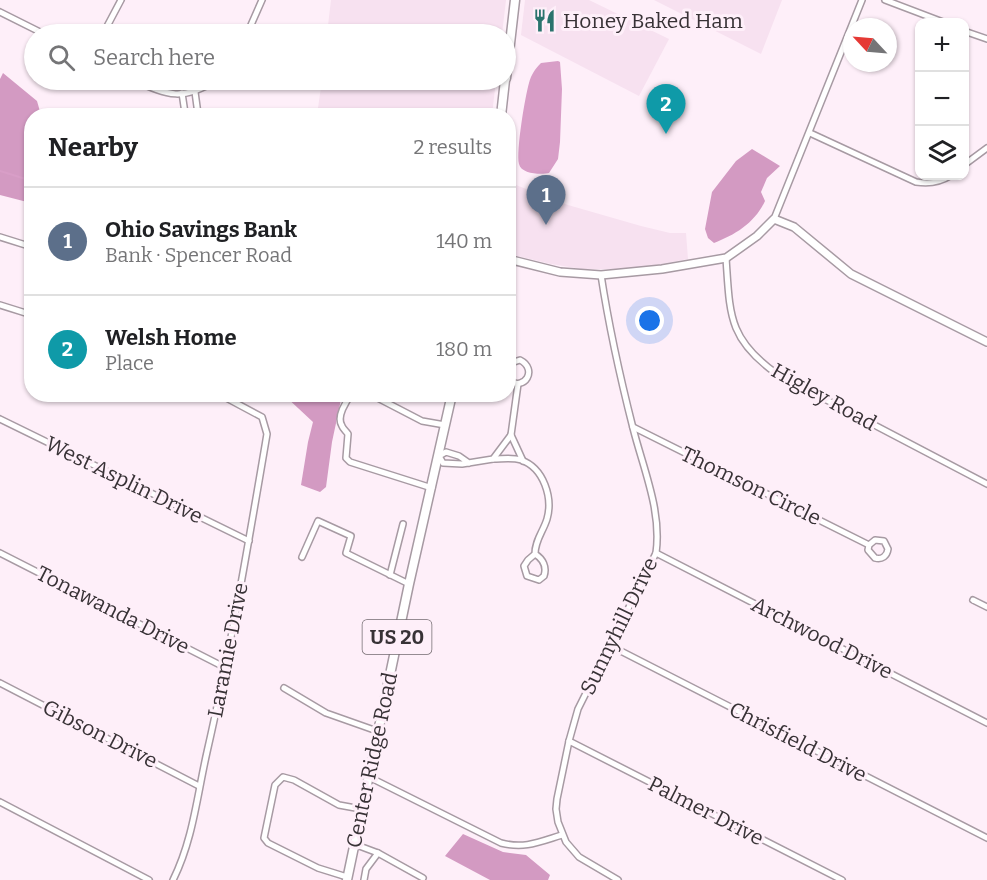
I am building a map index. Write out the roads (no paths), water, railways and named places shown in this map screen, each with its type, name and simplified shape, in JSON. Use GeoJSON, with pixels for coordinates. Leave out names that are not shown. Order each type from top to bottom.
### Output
{"type":"FeatureCollection","features":[{"type":"Feature","properties":{"kind":"main road"},"geometry":{"type":"LineString","coordinates":[[512,24],[515,0]]}},
{"type":"Feature","properties":{"kind":"main road"},"geometry":{"type":"LineString","coordinates":[[502,108],[504,90]]}},
{"type":"Feature","properties":{"kind":"main road","name":"Center Ridge Road"},"geometry":{"type":"LineString","coordinates":[[347,879],[377,731],[450,402]]}},
{"type":"Feature","properties":{"kind":"street"},"geometry":{"type":"LineString","coordinates":[[109,24],[121,0]]}},
{"type":"Feature","properties":{"kind":"street"},"geometry":{"type":"LineString","coordinates":[[251,24],[262,0]]}},
{"type":"Feature","properties":{"kind":"street"},"geometry":{"type":"LineString","coordinates":[[516,261],[560,272],[601,275],[662,269],[726,258],[757,236],[774,219],[862,0]]}},
{"type":"Feature","properties":{"kind":"street"},"geometry":{"type":"LineString","coordinates":[[885,0],[932,18]]}},
{"type":"Feature","properties":{"kind":"street"},"geometry":{"type":"LineString","coordinates":[[0,12],[24,24]]}},
{"type":"Feature","properties":{"kind":"street"},"geometry":{"type":"LineString","coordinates":[[969,33],[987,39]]}},
{"type":"Feature","properties":{"kind":"street"},"geometry":{"type":"LineString","coordinates":[[159,90],[169,94],[198,90]]}},
{"type":"Feature","properties":{"kind":"street"},"geometry":{"type":"LineString","coordinates":[[195,92],[198,108]]}},
{"type":"Feature","properties":{"kind":"street"},"geometry":{"type":"LineString","coordinates":[[182,93],[183,108]]}},
{"type":"Feature","properties":{"kind":"street"},"geometry":{"type":"LineString","coordinates":[[810,133],[916,182],[928,184],[944,180]]}},
{"type":"Feature","properties":{"kind":"street"},"geometry":{"type":"LineString","coordinates":[[969,161],[987,148]]}},
{"type":"Feature","properties":{"kind":"street"},"geometry":{"type":"LineString","coordinates":[[774,219],[794,227],[851,274],[987,342]]}},
{"type":"Feature","properties":{"kind":"street"},"geometry":{"type":"LineString","coordinates":[[0,237],[24,244]]}},
{"type":"Feature","properties":{"kind":"street","name":"Higley Road"},"geometry":{"type":"LineString","coordinates":[[726,258],[730,305],[735,326],[746,348],[760,361],[777,374],[987,484]]}},
{"type":"Feature","properties":{"kind":"street","name":"Sunnyhill Drive"},"geometry":{"type":"LineString","coordinates":[[562,835],[556,809],[569,741],[578,710],[657,553],[657,525],[613,349],[601,275]]}},
{"type":"Feature","properties":{"kind":"street"},"geometry":{"type":"LineString","coordinates":[[0,304],[24,312]]}},
{"type":"Feature","properties":{"kind":"street"},"geometry":{"type":"LineString","coordinates":[[516,361],[520,360],[528,367],[527,379],[518,384],[516,399]]}},
{"type":"Feature","properties":{"kind":"street","name":"Laramie Drive"},"geometry":{"type":"LineString","coordinates":[[173,880],[184,859],[189,841],[226,668],[267,434],[262,417],[234,402]]}},
{"type":"Feature","properties":{"kind":"street"},"geometry":{"type":"LineString","coordinates":[[346,402],[340,419],[340,425],[348,434],[346,458],[350,462],[432,488]]}},
{"type":"Feature","properties":{"kind":"street"},"geometry":{"type":"LineString","coordinates":[[385,402],[422,421],[446,425]]}},
{"type":"Feature","properties":{"kind":"street"},"geometry":{"type":"LineString","coordinates":[[493,459],[511,435],[516,402]]}},
{"type":"Feature","properties":{"kind":"street","name":"West Asplin Drive"},"geometry":{"type":"LineString","coordinates":[[0,418],[249,541]]}},
{"type":"Feature","properties":{"kind":"street","name":"Thomson Circle"},"geometry":{"type":"LineString","coordinates":[[633,427],[869,544]]}},
{"type":"Feature","properties":{"kind":"street"},"geometry":{"type":"LineString","coordinates":[[511,435],[523,460],[542,478],[548,493],[547,520],[536,544],[535,554],[526,562],[524,570],[529,578],[539,580],[544,576],[545,568],[543,560],[535,554]]}},
{"type":"Feature","properties":{"kind":"street"},"geometry":{"type":"LineString","coordinates":[[469,463],[459,456],[446,452],[439,456],[443,463],[469,463],[508,458],[523,460]]}},
{"type":"Feature","properties":{"kind":"street"},"geometry":{"type":"LineString","coordinates":[[302,557],[318,521],[351,536],[346,553],[409,584]]}},
{"type":"Feature","properties":{"kind":"street"},"geometry":{"type":"LineString","coordinates":[[390,575],[403,524]]}},
{"type":"Feature","properties":{"kind":"street","name":"Tonawanda Drive"},"geometry":{"type":"LineString","coordinates":[[0,553],[226,668]]}},
{"type":"Feature","properties":{"kind":"street","name":"Archwood Drive"},"geometry":{"type":"LineString","coordinates":[[657,553],[987,723]]}},
{"type":"Feature","properties":{"kind":"street"},"geometry":{"type":"LineString","coordinates":[[973,600],[987,607]]}},
{"type":"Feature","properties":{"kind":"street","name":"Chrisfield Drive"},"geometry":{"type":"LineString","coordinates":[[609,645],[987,838]]}},
{"type":"Feature","properties":{"kind":"street","name":"Gibson Drive"},"geometry":{"type":"LineString","coordinates":[[0,683],[199,786]]}},
{"type":"Feature","properties":{"kind":"street"},"geometry":{"type":"LineString","coordinates":[[284,688],[326,713],[377,731]]}},
{"type":"Feature","properties":{"kind":"street","name":"Palmer Drive"},"geometry":{"type":"LineString","coordinates":[[569,741],[843,880]]}},
{"type":"Feature","properties":{"kind":"street"},"geometry":{"type":"LineString","coordinates":[[347,879],[268,843],[264,838],[274,784],[283,777],[294,780],[339,805],[361,809]]}},
{"type":"Feature","properties":{"kind":"street"},"geometry":{"type":"LineString","coordinates":[[368,777],[501,843],[516,847],[536,844],[562,835],[579,857],[602,876],[618,880]]}},
{"type":"Feature","properties":{"kind":"street"},"geometry":{"type":"LineString","coordinates":[[0,802],[149,880]]}},
{"type":"Feature","properties":{"kind":"street"},"geometry":{"type":"LineString","coordinates":[[354,844],[378,853],[424,880]]}},
{"type":"Feature","properties":{"kind":"street"},"geometry":{"type":"LineString","coordinates":[[364,880],[366,868],[378,853]]}},
{"type":"Feature","properties":{"kind":"waterway"},"geometry":{"type":"LineString","coordinates":[[0,171],[24,178]]}},
{"type":"Feature","properties":{"kind":"place","name":"Honey Baked Ham"},"geometry":{"type":"Point","coordinates":[545,21]}},
{"type":"Feature","properties":{"kind":"place","name":"Welsh Home"},"geometry":{"type":"Point","coordinates":[666,134]}},
{"type":"Feature","properties":{"kind":"place","name":"Ohio Savings Bank"},"geometry":{"type":"Point","coordinates":[546,225]}}]}
